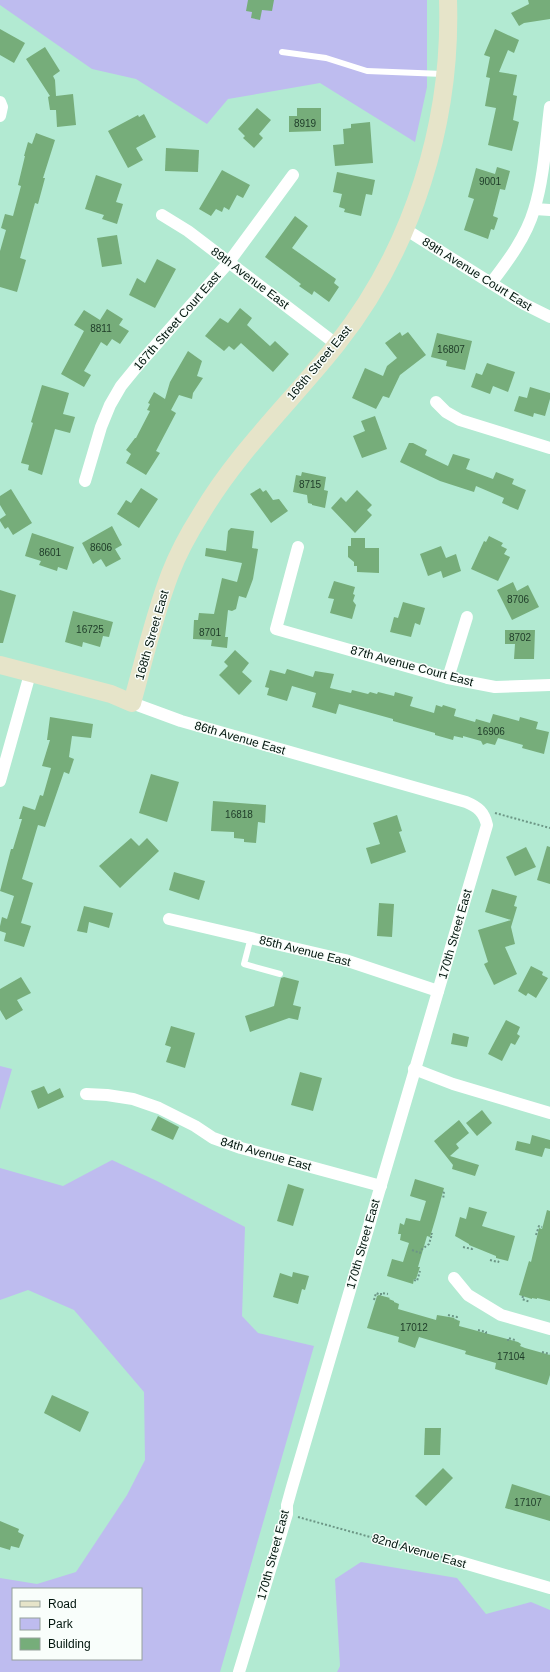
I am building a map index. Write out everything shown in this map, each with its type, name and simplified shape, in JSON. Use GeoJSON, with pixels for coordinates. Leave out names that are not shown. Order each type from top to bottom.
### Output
{"type":"FeatureCollection","features":[{"type":"Feature","properties":{"kind":"street","name":"168th Street East"},"geometry":{"type":"LineString","coordinates":[[132,703],[170,574],[180,551],[201,512],[253,440],[336,344],[360,313],[375,288],[405,229],[421,187],[439,112],[447,56],[448,0]]}},
{"type":"Feature","properties":{"kind":"street"},"geometry":{"type":"LineString","coordinates":[[491,283],[510,258],[535,209],[542,171],[550,106]]}},
{"type":"Feature","properties":{"kind":"street","name":"167th Street Court East"},"geometry":{"type":"LineString","coordinates":[[86,481],[101,427],[110,405],[122,386],[229,262],[293,175]]}},
{"type":"Feature","properties":{"kind":"street"},"geometry":{"type":"LineString","coordinates":[[535,209],[550,210]]}},
{"type":"Feature","properties":{"kind":"street","name":"89th Avenue East"},"geometry":{"type":"LineString","coordinates":[[162,215],[188,231],[336,344]]}},
{"type":"Feature","properties":{"kind":"street","name":"89th Avenue Court East"},"geometry":{"type":"LineString","coordinates":[[405,229],[524,304],[550,317]]}},
{"type":"Feature","properties":{"kind":"street"},"geometry":{"type":"LineString","coordinates":[[436,402],[446,412],[460,420],[550,448]]}},
{"type":"Feature","properties":{"kind":"street","name":"87th Avenue Court East"},"geometry":{"type":"LineString","coordinates":[[298,547],[276,629],[448,678],[495,687],[550,685]]}},
{"type":"Feature","properties":{"kind":"street"},"geometry":{"type":"LineString","coordinates":[[448,678],[467,617]]}},
{"type":"Feature","properties":{"kind":"street","name":"86th Avenue East"},"geometry":{"type":"LineString","coordinates":[[0,665],[111,694],[181,721],[466,802],[483,813]]}},
{"type":"Feature","properties":{"kind":"street"},"geometry":{"type":"LineString","coordinates":[[0,781],[30,674]]}},
{"type":"Feature","properties":{"kind":"street","name":"170th Street East"},"geometry":{"type":"LineString","coordinates":[[239,1672],[287,1514],[287,1505],[292,1487],[487,825],[483,813]]}},
{"type":"Feature","properties":{"kind":"street","name":"85th Avenue East"},"geometry":{"type":"LineString","coordinates":[[169,919],[345,960],[438,991]]}},
{"type":"Feature","properties":{"kind":"street"},"geometry":{"type":"LineString","coordinates":[[414,1069],[468,1090],[550,1113]]}},
{"type":"Feature","properties":{"kind":"street","name":"84th Avenue East"},"geometry":{"type":"LineString","coordinates":[[86,1094],[107,1095],[133,1099],[159,1108],[195,1126],[212,1138],[248,1150],[380,1186]]}},
{"type":"Feature","properties":{"kind":"street"},"geometry":{"type":"LineString","coordinates":[[454,1278],[468,1295],[501,1315],[550,1329]]}},
{"type":"Feature","properties":{"kind":"street","name":"82nd Avenue East"},"geometry":{"type":"LineString","coordinates":[[457,1561],[550,1588]]}},
{"type":"Feature","properties":{"kind":"lane"},"geometry":{"type":"LineString","coordinates":[[282,52],[326,58],[367,71],[444,74]]}},
{"type":"Feature","properties":{"kind":"lane"},"geometry":{"type":"LineString","coordinates":[[251,938],[244,964],[280,974]]}},
{"type":"Feature","properties":{"kind":"path"},"geometry":{"type":"LineString","coordinates":[[483,813],[550,828]]}},
{"type":"Feature","properties":{"kind":"path"},"geometry":{"type":"LineString","coordinates":[[443,1192],[443,1199]]}},
{"type":"Feature","properties":{"kind":"path"},"geometry":{"type":"LineString","coordinates":[[536,1235],[539,1226],[542,1227]]}},
{"type":"Feature","properties":{"kind":"path"},"geometry":{"type":"LineString","coordinates":[[412,1250],[420,1253],[421,1250],[429,1244],[431,1234]]}},
{"type":"Feature","properties":{"kind":"path"},"geometry":{"type":"LineString","coordinates":[[463,1246],[472,1249],[473,1247]]}},
{"type":"Feature","properties":{"kind":"path"},"geometry":{"type":"LineString","coordinates":[[490,1260],[498,1261]]}},
{"type":"Feature","properties":{"kind":"path"},"geometry":{"type":"LineString","coordinates":[[414,1280],[417,1281],[420,1272]]}},
{"type":"Feature","properties":{"kind":"path"},"geometry":{"type":"LineString","coordinates":[[374,1300],[376,1294],[388,1294]]}},
{"type":"Feature","properties":{"kind":"path"},"geometry":{"type":"LineString","coordinates":[[523,1296],[522,1299],[530,1302]]}},
{"type":"Feature","properties":{"kind":"path"},"geometry":{"type":"LineString","coordinates":[[448,1315],[457,1317],[456,1320]]}},
{"type":"Feature","properties":{"kind":"path"},"geometry":{"type":"LineString","coordinates":[[478,1330],[486,1332],[486,1334]]}},
{"type":"Feature","properties":{"kind":"path"},"geometry":{"type":"LineString","coordinates":[[508,1341],[508,1338],[515,1340]]}},
{"type":"Feature","properties":{"kind":"path"},"geometry":{"type":"LineString","coordinates":[[542,1352],[550,1354]]}},
{"type":"Feature","properties":{"kind":"path","name":"82nd Avenue East"},"geometry":{"type":"LineString","coordinates":[[287,1514],[457,1561]]}},
{"type":"Feature","properties":{"kind":"green space"},"geometry":{"type":"Polygon","coordinates":[[[0,0],[427,0],[427,87],[415,142],[320,83],[228,99],[207,124],[136,79],[92,69],[0,5],[0,0]]]}},
{"type":"Feature","properties":{"kind":"green space"},"geometry":{"type":"Polygon","coordinates":[[[0,1066],[12,1069],[0,1110],[0,1066]]]}},
{"type":"Feature","properties":{"kind":"green space"},"geometry":{"type":"Polygon","coordinates":[[[112,1160],[157,1181],[245,1227],[242,1316],[258,1333],[314,1346],[220,1672],[0,1672],[0,1578],[37,1584],[76,1572],[127,1495],[145,1460],[144,1392],[74,1310],[28,1290],[0,1300],[0,1168],[63,1186],[112,1160]]]}},
{"type":"Feature","properties":{"kind":"green space"},"geometry":{"type":"Polygon","coordinates":[[[361,1562],[457,1578],[486,1614],[531,1602],[550,1610],[550,1672],[337,1672],[340,1666],[335,1579],[361,1562]]]}},
{"type":"Feature","properties":{"kind":"building"},"geometry":{"type":"Polygon","coordinates":[[[248,0],[274,0],[272,11],[262,10],[260,20],[251,18],[252,12],[246,11],[248,0]]]}},
{"type":"Feature","properties":{"kind":"building"},"geometry":{"type":"Polygon","coordinates":[[[528,0],[550,0],[550,19],[524,23],[519,26],[511,13],[529,4],[528,0]]]}},
{"type":"Feature","properties":{"kind":"building"},"geometry":{"type":"Polygon","coordinates":[[[0,29],[25,43],[14,63],[0,55],[0,29]]]}},
{"type":"Feature","properties":{"kind":"building"},"geometry":{"type":"Polygon","coordinates":[[[495,29],[519,40],[514,53],[508,50],[499,72],[517,75],[513,95],[517,96],[513,120],[519,122],[512,151],[488,145],[496,108],[485,106],[490,78],[486,77],[490,57],[484,55],[495,29]]]}},
{"type":"Feature","properties":{"kind":"building"},"geometry":{"type":"Polygon","coordinates":[[[45,47],[60,71],[53,76],[55,80],[56,96],[73,94],[76,125],[57,127],[56,110],[50,110],[48,97],[50,96],[26,59],[45,47]]]}},
{"type":"Feature","properties":{"kind":"building"},"geometry":{"type":"Polygon","coordinates":[[[257,108],[271,120],[259,134],[263,138],[254,148],[243,138],[245,136],[238,129],[257,108]]]}},
{"type":"Feature","properties":{"kind":"building"},"geometry":{"type":"Polygon","coordinates":[[[297,108],[321,108],[321,131],[289,132],[289,116],[297,116],[297,108]]]}},
{"type":"Feature","properties":{"kind":"building"},"geometry":{"type":"Polygon","coordinates":[[[144,114],[156,137],[136,148],[143,160],[128,168],[108,131],[138,115],[139,117],[144,114]]]}},
{"type":"Feature","properties":{"kind":"building"},"geometry":{"type":"Polygon","coordinates":[[[370,122],[373,163],[335,166],[333,145],[344,144],[343,129],[351,128],[351,124],[370,122]]]}},
{"type":"Feature","properties":{"kind":"building"},"geometry":{"type":"Polygon","coordinates":[[[36,133],[55,140],[43,178],[45,178],[38,204],[35,203],[20,258],[26,260],[17,292],[0,287],[0,251],[6,230],[1,228],[5,214],[13,216],[21,186],[18,185],[24,156],[28,142],[32,144],[36,133]]]}},
{"type":"Feature","properties":{"kind":"building"},"geometry":{"type":"Polygon","coordinates":[[[166,148],[199,150],[198,172],[165,171],[166,148]]]}},
{"type":"Feature","properties":{"kind":"building"},"geometry":{"type":"Polygon","coordinates":[[[497,167],[510,171],[505,190],[500,189],[493,216],[498,218],[494,230],[491,229],[488,239],[464,230],[474,199],[468,197],[476,168],[495,174],[497,167]]]}},
{"type":"Feature","properties":{"kind":"building"},"geometry":{"type":"Polygon","coordinates":[[[222,170],[250,185],[243,198],[237,195],[229,210],[224,207],[222,212],[216,209],[211,216],[199,209],[222,170]]]}},
{"type":"Feature","properties":{"kind":"building"},"geometry":{"type":"Polygon","coordinates":[[[337,172],[375,180],[372,195],[366,194],[361,216],[344,212],[345,209],[339,207],[342,194],[333,192],[337,172]]]}},
{"type":"Feature","properties":{"kind":"building"},"geometry":{"type":"Polygon","coordinates":[[[96,175],[122,184],[116,202],[123,204],[117,224],[102,219],[104,215],[85,209],[96,175]]]}},
{"type":"Feature","properties":{"kind":"building"},"geometry":{"type":"Polygon","coordinates":[[[295,216],[308,226],[292,248],[336,279],[334,283],[339,287],[329,302],[314,291],[312,295],[299,286],[301,284],[265,257],[295,216]]]}},
{"type":"Feature","properties":{"kind":"building"},"geometry":{"type":"Polygon","coordinates":[[[117,235],[122,264],[102,267],[97,238],[117,235]]]}},
{"type":"Feature","properties":{"kind":"building"},"geometry":{"type":"Polygon","coordinates":[[[157,259],[176,269],[155,308],[129,295],[137,278],[145,283],[157,259]]]}},
{"type":"Feature","properties":{"kind":"building"},"geometry":{"type":"Polygon","coordinates":[[[240,308],[252,318],[247,325],[270,346],[275,341],[289,354],[273,372],[241,343],[234,350],[229,346],[224,351],[205,336],[220,318],[228,323],[240,308]]]}},
{"type":"Feature","properties":{"kind":"building"},"geometry":{"type":"Polygon","coordinates":[[[107,309],[123,319],[119,325],[129,331],[120,344],[112,339],[107,346],[101,342],[84,371],[91,375],[84,387],[61,374],[84,331],[74,325],[84,310],[100,320],[107,309]]]}},
{"type":"Feature","properties":{"kind":"building"},"geometry":{"type":"Polygon","coordinates":[[[400,332],[402,336],[408,332],[426,355],[400,375],[389,398],[383,396],[376,409],[352,398],[365,368],[383,376],[387,366],[397,358],[385,343],[400,332]]]}},
{"type":"Feature","properties":{"kind":"building"},"geometry":{"type":"Polygon","coordinates":[[[437,333],[472,341],[465,370],[446,366],[447,361],[431,357],[437,333]]]}},
{"type":"Feature","properties":{"kind":"building"},"geometry":{"type":"Polygon","coordinates":[[[188,351],[202,361],[197,376],[203,378],[193,393],[192,399],[179,395],[171,410],[176,413],[156,451],[160,453],[146,475],[126,463],[131,454],[126,450],[136,438],[150,411],[147,410],[150,404],[148,403],[154,392],[165,399],[170,382],[188,351]]]}},
{"type":"Feature","properties":{"kind":"building"},"geometry":{"type":"Polygon","coordinates":[[[487,363],[515,372],[508,392],[493,386],[490,394],[471,387],[476,373],[482,375],[487,363]]]}},
{"type":"Feature","properties":{"kind":"building"},"geometry":{"type":"Polygon","coordinates":[[[42,385],[69,393],[63,414],[75,417],[70,433],[55,429],[42,475],[28,470],[29,465],[21,463],[42,385]]]}},
{"type":"Feature","properties":{"kind":"building"},"geometry":{"type":"Polygon","coordinates":[[[530,387],[550,393],[550,399],[545,416],[534,413],[533,417],[514,411],[519,396],[527,398],[530,387]]]}},
{"type":"Feature","properties":{"kind":"building"},"geometry":{"type":"Polygon","coordinates":[[[375,416],[387,449],[362,458],[353,436],[365,431],[361,421],[375,416]]]}},
{"type":"Feature","properties":{"kind":"building"},"geometry":{"type":"Polygon","coordinates":[[[409,443],[413,443],[427,450],[425,455],[448,466],[453,454],[470,459],[466,469],[493,479],[496,472],[514,479],[512,484],[526,490],[518,510],[502,503],[504,498],[476,486],[474,492],[440,481],[400,462],[409,443]]]}},
{"type":"Feature","properties":{"kind":"building"},"geometry":{"type":"Polygon","coordinates":[[[302,472],[326,477],[324,490],[328,491],[325,508],[308,503],[307,495],[293,492],[296,475],[301,476],[302,472]]]}},
{"type":"Feature","properties":{"kind":"building"},"geometry":{"type":"Polygon","coordinates":[[[141,488],[158,499],[139,528],[117,514],[126,500],[131,503],[141,488]]]}},
{"type":"Feature","properties":{"kind":"building"},"geometry":{"type":"Polygon","coordinates":[[[260,488],[263,492],[266,490],[273,500],[279,499],[288,511],[271,523],[250,494],[260,488]]]}},
{"type":"Feature","properties":{"kind":"building"},"geometry":{"type":"Polygon","coordinates":[[[11,489],[32,523],[13,535],[8,527],[5,529],[0,521],[0,519],[6,515],[0,505],[0,496],[11,489]]]}},
{"type":"Feature","properties":{"kind":"building"},"geometry":{"type":"Polygon","coordinates":[[[357,490],[372,505],[367,510],[372,515],[355,533],[331,508],[341,497],[346,502],[357,490]]]}},
{"type":"Feature","properties":{"kind":"building"},"geometry":{"type":"Polygon","coordinates":[[[112,526],[122,545],[115,549],[121,559],[106,567],[101,559],[93,564],[82,543],[112,526]]]}},
{"type":"Feature","properties":{"kind":"building"},"geometry":{"type":"Polygon","coordinates":[[[231,528],[254,531],[252,548],[258,549],[253,579],[246,598],[239,596],[236,609],[232,611],[228,610],[225,637],[228,637],[227,648],[211,646],[212,640],[193,639],[194,620],[198,620],[199,613],[214,614],[222,578],[237,582],[242,563],[205,556],[206,548],[226,551],[228,531],[231,528]]]}},
{"type":"Feature","properties":{"kind":"building"},"geometry":{"type":"Polygon","coordinates":[[[32,533],[74,547],[67,570],[58,567],[57,571],[39,565],[41,561],[25,556],[32,533]]]}},
{"type":"Feature","properties":{"kind":"building"},"geometry":{"type":"Polygon","coordinates":[[[489,536],[503,543],[501,546],[507,549],[504,554],[510,557],[498,581],[471,569],[484,541],[486,542],[489,536]]]}},
{"type":"Feature","properties":{"kind":"building"},"geometry":{"type":"Polygon","coordinates":[[[351,538],[365,538],[365,548],[379,548],[379,573],[357,572],[357,566],[354,566],[354,562],[348,557],[348,546],[351,546],[351,538]]]}},
{"type":"Feature","properties":{"kind":"building"},"geometry":{"type":"Polygon","coordinates":[[[441,546],[446,558],[456,554],[461,571],[443,578],[441,571],[428,576],[420,554],[441,546]]]}},
{"type":"Feature","properties":{"kind":"building"},"geometry":{"type":"Polygon","coordinates":[[[334,581],[355,587],[353,601],[356,605],[352,619],[330,613],[334,599],[328,598],[334,581]]]}},
{"type":"Feature","properties":{"kind":"building"},"geometry":{"type":"Polygon","coordinates":[[[513,582],[517,591],[528,585],[539,607],[512,620],[497,590],[513,582]]]}},
{"type":"Feature","properties":{"kind":"building"},"geometry":{"type":"Polygon","coordinates":[[[0,590],[16,595],[3,643],[0,643],[0,590]]]}},
{"type":"Feature","properties":{"kind":"building"},"geometry":{"type":"Polygon","coordinates":[[[403,602],[425,608],[420,625],[415,623],[411,637],[390,632],[394,617],[398,618],[403,602]]]}},
{"type":"Feature","properties":{"kind":"building"},"geometry":{"type":"Polygon","coordinates":[[[73,611],[113,622],[109,637],[103,636],[100,647],[83,642],[82,647],[65,642],[73,611]]]}},
{"type":"Feature","properties":{"kind":"building"},"geometry":{"type":"Polygon","coordinates":[[[505,630],[535,630],[534,659],[514,659],[515,644],[505,644],[505,630]]]}},
{"type":"Feature","properties":{"kind":"building"},"geometry":{"type":"Polygon","coordinates":[[[235,650],[249,663],[242,672],[252,681],[239,695],[219,675],[228,666],[224,662],[235,650]]]}},
{"type":"Feature","properties":{"kind":"building"},"geometry":{"type":"Polygon","coordinates":[[[287,669],[313,677],[315,671],[334,674],[330,688],[351,693],[352,690],[368,694],[370,692],[377,694],[378,692],[394,696],[395,692],[413,697],[410,706],[434,713],[436,705],[442,707],[443,705],[456,709],[454,716],[475,722],[476,719],[490,723],[493,714],[519,721],[520,717],[538,722],[536,729],[549,732],[544,754],[522,748],[523,745],[498,738],[495,745],[487,743],[483,745],[481,741],[463,736],[463,738],[454,736],[453,740],[435,735],[435,733],[393,721],[393,719],[339,704],[336,714],[312,707],[316,693],[292,686],[287,701],[267,695],[269,688],[265,687],[270,670],[285,674],[287,669]]]}},
{"type":"Feature","properties":{"kind":"building"},"geometry":{"type":"Polygon","coordinates":[[[50,717],[93,724],[91,738],[72,736],[69,757],[74,759],[69,774],[64,772],[45,827],[38,825],[22,879],[33,883],[21,923],[31,926],[24,947],[4,941],[6,933],[0,931],[2,917],[7,919],[14,896],[0,891],[11,849],[13,849],[22,819],[19,819],[23,806],[35,810],[40,795],[43,796],[51,768],[42,766],[50,740],[47,740],[50,717]]]}},
{"type":"Feature","properties":{"kind":"building"},"geometry":{"type":"Polygon","coordinates":[[[151,774],[179,782],[167,822],[139,813],[151,774]]]}},
{"type":"Feature","properties":{"kind":"building"},"geometry":{"type":"Polygon","coordinates":[[[213,801],[266,805],[265,823],[258,822],[256,843],[244,842],[244,839],[234,838],[234,832],[211,831],[213,801]]]}},
{"type":"Feature","properties":{"kind":"building"},"geometry":{"type":"Polygon","coordinates":[[[397,815],[402,831],[399,832],[406,852],[371,864],[366,848],[380,844],[373,823],[397,815]]]}},
{"type":"Feature","properties":{"kind":"building"},"geometry":{"type":"Polygon","coordinates":[[[131,838],[139,846],[147,838],[159,851],[120,888],[99,866],[131,838]]]}},
{"type":"Feature","properties":{"kind":"building"},"geometry":{"type":"Polygon","coordinates":[[[547,846],[550,847],[550,884],[537,880],[547,846]]]}},
{"type":"Feature","properties":{"kind":"building"},"geometry":{"type":"Polygon","coordinates":[[[526,847],[536,867],[515,876],[506,857],[526,847]]]}},
{"type":"Feature","properties":{"kind":"building"},"geometry":{"type":"Polygon","coordinates":[[[174,872],[205,881],[199,900],[169,890],[174,872]]]}},
{"type":"Feature","properties":{"kind":"building"},"geometry":{"type":"Polygon","coordinates":[[[492,889],[517,896],[514,906],[517,907],[511,927],[515,944],[505,947],[517,974],[494,985],[484,964],[488,962],[478,930],[511,920],[485,912],[492,889]]]}},
{"type":"Feature","properties":{"kind":"building"},"geometry":{"type":"Polygon","coordinates":[[[379,903],[394,904],[392,937],[377,936],[379,903]]]}},
{"type":"Feature","properties":{"kind":"building"},"geometry":{"type":"Polygon","coordinates":[[[84,906],[113,913],[109,928],[89,922],[87,933],[77,931],[84,906]]]}},
{"type":"Feature","properties":{"kind":"building"},"geometry":{"type":"Polygon","coordinates":[[[531,966],[543,972],[542,975],[548,978],[536,998],[528,993],[526,996],[518,991],[531,966]]]}},
{"type":"Feature","properties":{"kind":"building"},"geometry":{"type":"Polygon","coordinates":[[[21,977],[31,993],[17,1000],[23,1010],[6,1020],[0,1010],[0,989],[21,977]]]}},
{"type":"Feature","properties":{"kind":"building"},"geometry":{"type":"Polygon","coordinates":[[[284,977],[299,981],[293,1005],[301,1007],[298,1020],[289,1018],[250,1032],[245,1016],[274,1006],[281,978],[284,977]]]}},
{"type":"Feature","properties":{"kind":"building"},"geometry":{"type":"Polygon","coordinates":[[[506,1020],[520,1027],[517,1034],[520,1036],[515,1045],[511,1043],[502,1061],[488,1054],[506,1020]]]}},
{"type":"Feature","properties":{"kind":"building"},"geometry":{"type":"Polygon","coordinates":[[[171,1026],[195,1033],[185,1068],[166,1062],[171,1047],[165,1045],[171,1026]]]}},
{"type":"Feature","properties":{"kind":"building"},"geometry":{"type":"Polygon","coordinates":[[[453,1033],[469,1037],[467,1047],[451,1044],[453,1033]]]}},
{"type":"Feature","properties":{"kind":"building"},"geometry":{"type":"Polygon","coordinates":[[[300,1072],[322,1078],[313,1111],[291,1105],[300,1072]]]}},
{"type":"Feature","properties":{"kind":"building"},"geometry":{"type":"Polygon","coordinates":[[[44,1086],[48,1094],[60,1088],[64,1097],[38,1109],[31,1091],[44,1086]]]}},
{"type":"Feature","properties":{"kind":"building"},"geometry":{"type":"Polygon","coordinates":[[[482,1110],[492,1123],[477,1136],[466,1123],[482,1110]]]}},
{"type":"Feature","properties":{"kind":"building"},"geometry":{"type":"Polygon","coordinates":[[[158,1116],[179,1127],[173,1140],[151,1130],[158,1116]]]}},
{"type":"Feature","properties":{"kind":"building"},"geometry":{"type":"Polygon","coordinates":[[[459,1120],[469,1133],[456,1144],[459,1148],[450,1156],[479,1165],[475,1176],[452,1169],[453,1165],[434,1141],[459,1120]]]}},
{"type":"Feature","properties":{"kind":"building"},"geometry":{"type":"Polygon","coordinates":[[[532,1135],[550,1140],[550,1149],[545,1148],[542,1157],[515,1150],[517,1141],[530,1144],[532,1135]]]}},
{"type":"Feature","properties":{"kind":"building"},"geometry":{"type":"Polygon","coordinates":[[[415,1179],[444,1188],[430,1237],[427,1236],[418,1267],[420,1267],[413,1284],[387,1276],[392,1259],[403,1262],[409,1243],[400,1240],[401,1234],[398,1234],[400,1223],[404,1225],[406,1218],[420,1221],[426,1201],[410,1196],[415,1179]]]}},
{"type":"Feature","properties":{"kind":"building"},"geometry":{"type":"Polygon","coordinates":[[[288,1184],[304,1189],[293,1226],[277,1221],[288,1184]]]}},
{"type":"Feature","properties":{"kind":"building"},"geometry":{"type":"Polygon","coordinates":[[[469,1207],[487,1212],[482,1226],[515,1236],[508,1261],[496,1258],[496,1256],[469,1245],[455,1236],[460,1217],[466,1219],[469,1207]]]}},
{"type":"Feature","properties":{"kind":"building"},"geometry":{"type":"Polygon","coordinates":[[[547,1210],[550,1211],[550,1301],[537,1298],[532,1299],[519,1295],[529,1261],[531,1262],[539,1228],[542,1229],[547,1210]]]}},
{"type":"Feature","properties":{"kind":"building"},"geometry":{"type":"Polygon","coordinates":[[[293,1272],[309,1276],[305,1290],[302,1289],[298,1304],[273,1297],[280,1273],[292,1277],[293,1272]]]}},
{"type":"Feature","properties":{"kind":"building"},"geometry":{"type":"Polygon","coordinates":[[[379,1295],[390,1298],[389,1299],[399,1304],[398,1309],[436,1320],[437,1315],[455,1318],[454,1319],[460,1321],[459,1326],[518,1342],[521,1344],[520,1346],[550,1355],[550,1375],[547,1385],[495,1369],[496,1363],[465,1354],[466,1351],[419,1337],[415,1348],[398,1342],[399,1337],[367,1328],[377,1296],[379,1295]]]}},
{"type":"Feature","properties":{"kind":"building"},"geometry":{"type":"Polygon","coordinates":[[[52,1395],[89,1412],[80,1432],[44,1413],[52,1395]]]}},
{"type":"Feature","properties":{"kind":"building"},"geometry":{"type":"Polygon","coordinates":[[[425,1428],[441,1428],[440,1455],[424,1455],[425,1428]]]}},
{"type":"Feature","properties":{"kind":"building"},"geometry":{"type":"Polygon","coordinates":[[[443,1468],[453,1478],[426,1506],[415,1496],[443,1468]]]}},
{"type":"Feature","properties":{"kind":"building"},"geometry":{"type":"Polygon","coordinates":[[[512,1484],[550,1496],[550,1521],[505,1508],[512,1484]]]}},
{"type":"Feature","properties":{"kind":"building"},"geometry":{"type":"Polygon","coordinates":[[[0,1521],[19,1529],[18,1532],[24,1535],[19,1548],[11,1546],[10,1550],[0,1547],[0,1521]]]}}]}
